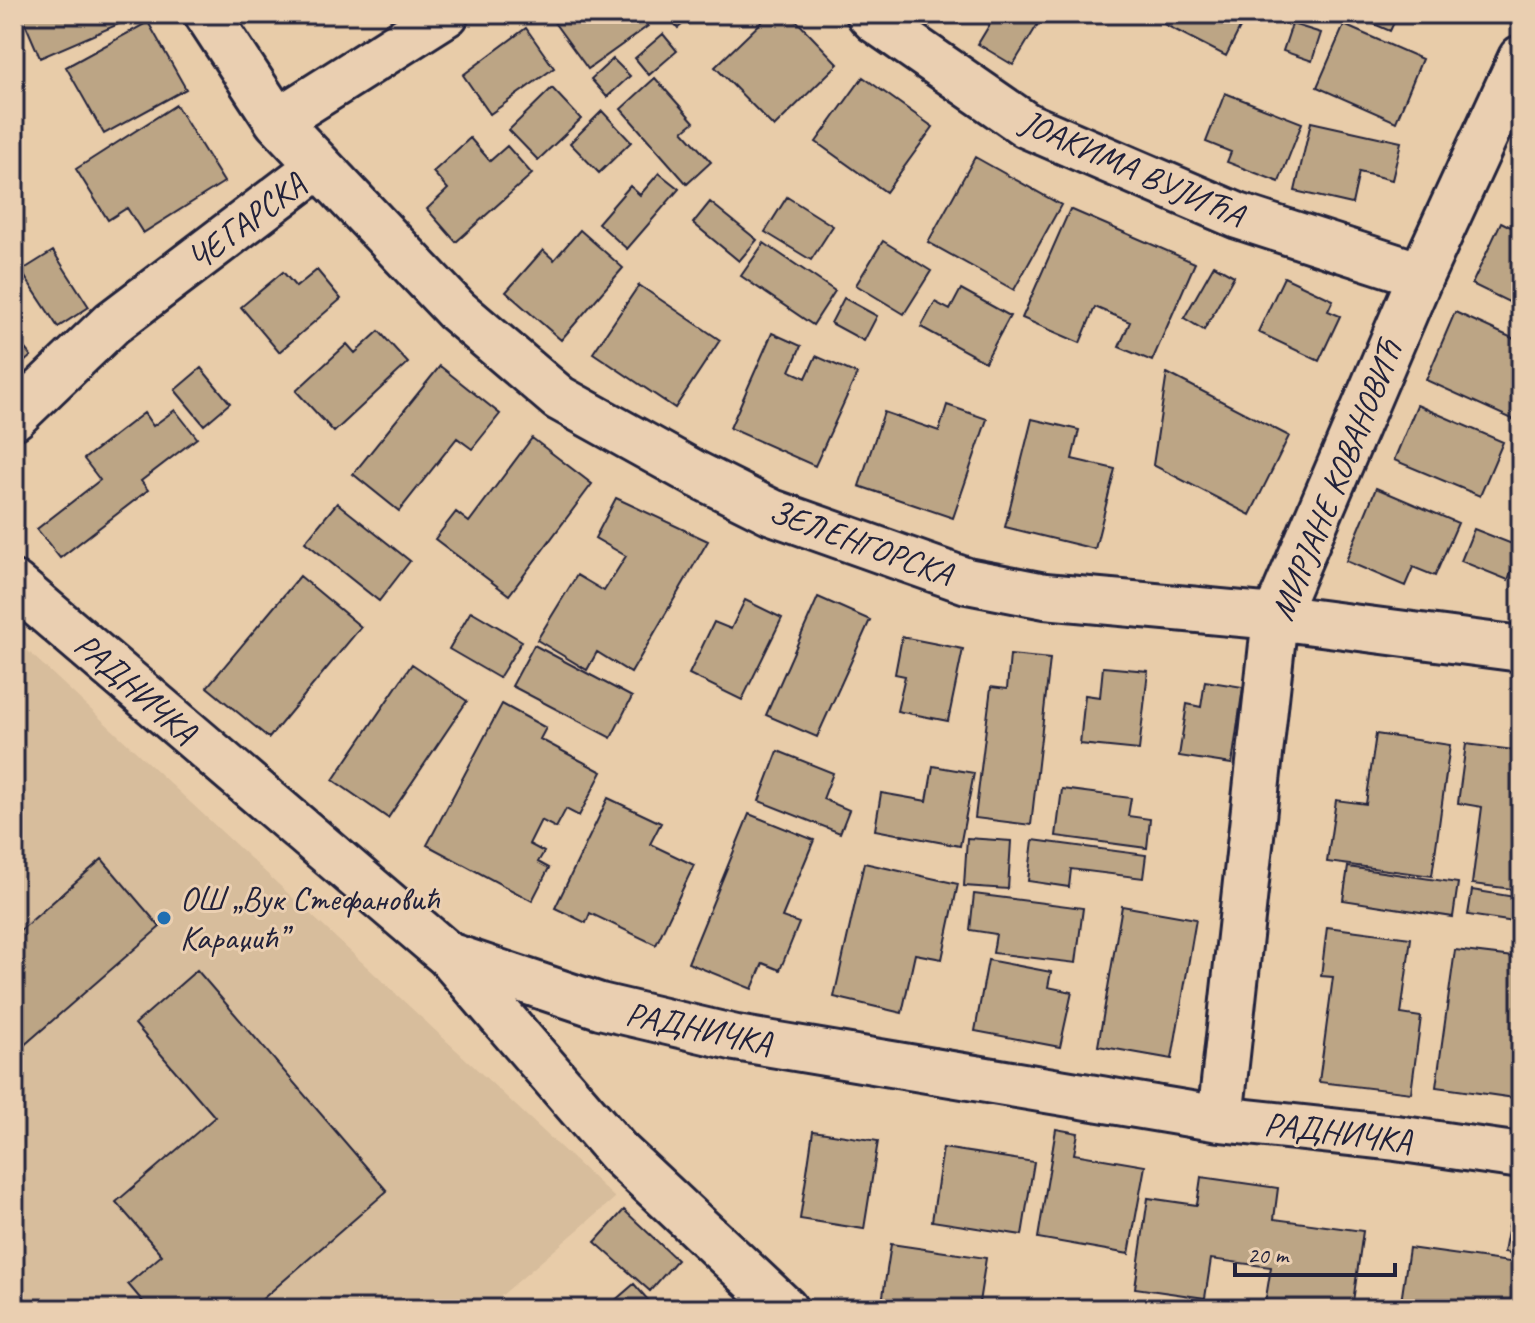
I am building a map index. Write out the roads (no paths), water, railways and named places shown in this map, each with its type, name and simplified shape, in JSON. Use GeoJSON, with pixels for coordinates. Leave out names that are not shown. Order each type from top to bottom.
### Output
{"type":"FeatureCollection","features":[{"type":"Feature","properties":{"kind":"street"},"geometry":{"type":"LineString","coordinates":[[207,14],[277,121]]}},
{"type":"Feature","properties":{"kind":"street","name":"ЧЕГАРСКА"},"geometry":{"type":"LineString","coordinates":[[14,417],[112,323],[319,166],[277,121],[446,14]]}},
{"type":"Feature","properties":{"kind":"street","name":"ЈОАКИМА ВУЈИЋА"},"geometry":{"type":"LineString","coordinates":[[869,14],[1026,125],[1238,216],[1421,275]]}},
{"type":"Feature","properties":{"kind":"street","name":"МИРЈАНЕ КОВАНОВИЋ"},"geometry":{"type":"LineString","coordinates":[[1220,1119],[1275,617],[1421,275],[1521,58]]}},
{"type":"Feature","properties":{"kind":"street","name":"ЗЕЛЕНГОРСКА"},"geometry":{"type":"LineString","coordinates":[[319,166],[456,310],[559,398],[772,512],[967,581],[1045,596],[1275,617],[1521,649]]}},
{"type":"Feature","properties":{"kind":"street","name":"РАДНИЧКА"},"geometry":{"type":"LineString","coordinates":[[14,584],[448,955],[600,1006],[736,1038],[1220,1119],[1396,1138],[1521,1156]]}},
{"type":"Feature","properties":{"kind":"street"},"geometry":{"type":"LineString","coordinates":[[448,955],[618,1152],[785,1309]]}},
{"type":"Feature","properties":{"kind":"place","name":"ОШ „Вук Стефановић Караџић”"},"geometry":{"type":"Point","coordinates":[164,918]}}]}
